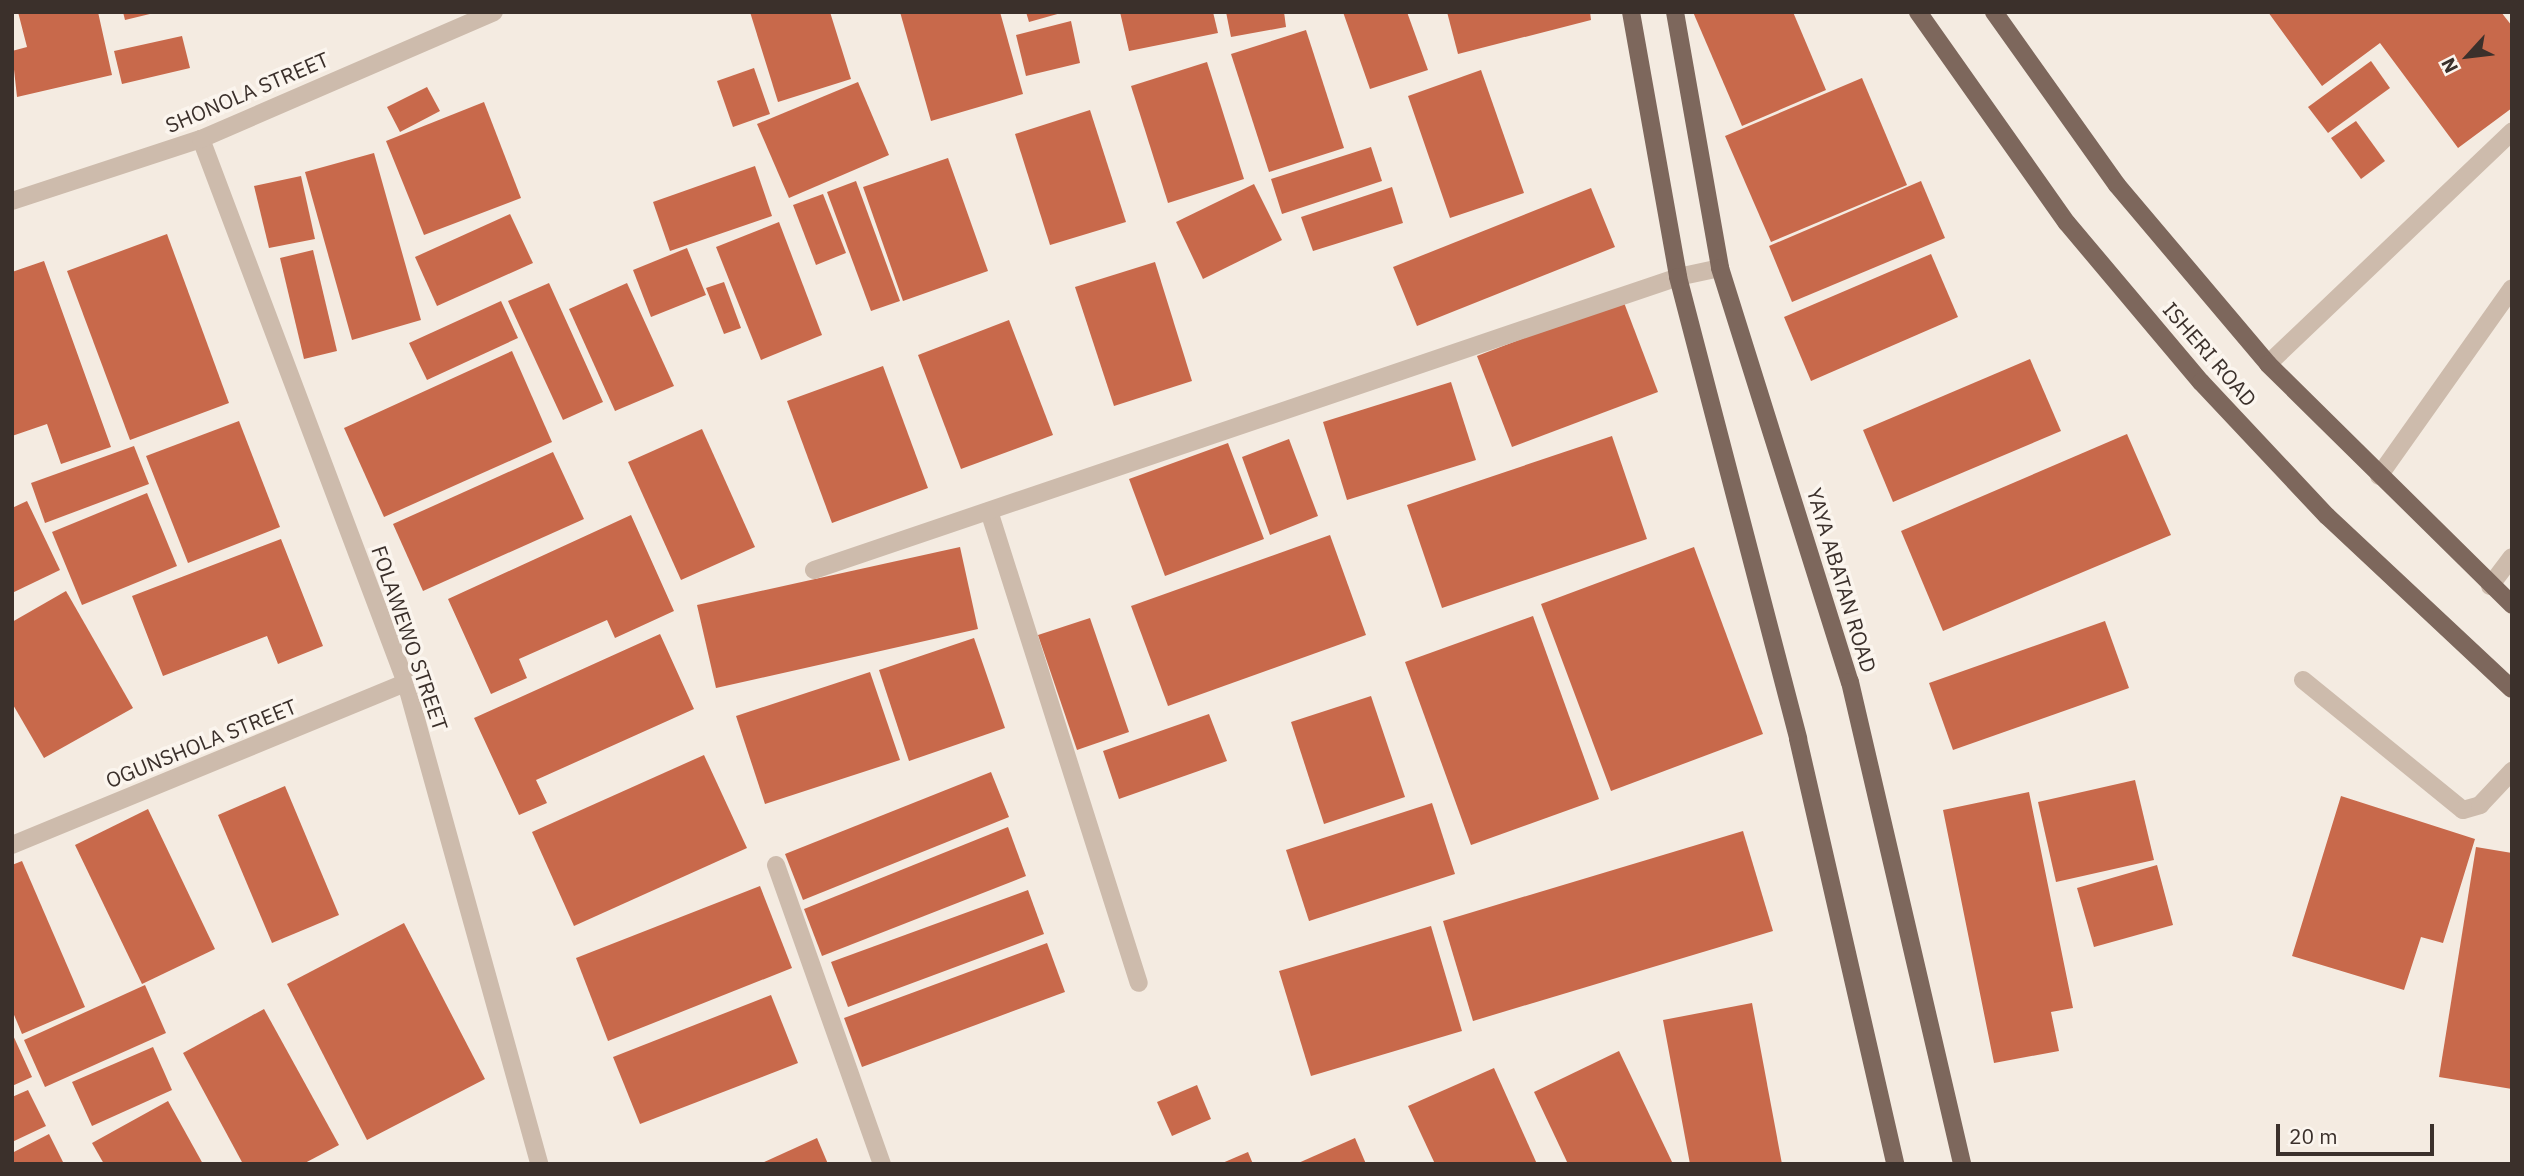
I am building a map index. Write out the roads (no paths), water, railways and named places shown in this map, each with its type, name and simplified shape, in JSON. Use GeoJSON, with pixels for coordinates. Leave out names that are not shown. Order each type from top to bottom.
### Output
{"type":"FeatureCollection","features":[{"type":"Feature","properties":{"kind":"main road"},"geometry":{"type":"LineString","coordinates":[[1631,12],[1678,277],[1798,739],[1895,1164]]}},
{"type":"Feature","properties":{"kind":"main road","name":"YAYA ABATAN ROAD"},"geometry":{"type":"LineString","coordinates":[[1675,12],[1720,268],[1850,682],[1962,1164]]}},
{"type":"Feature","properties":{"kind":"main road","name":"ISHERI ROAD"},"geometry":{"type":"LineString","coordinates":[[1917,12],[2067,223],[2202,382],[2327,516],[2512,689]]}},
{"type":"Feature","properties":{"kind":"main road","name":"ISHERI ROAD"},"geometry":{"type":"LineString","coordinates":[[1994,12],[2117,185],[2268,364],[2512,605]]}},
{"type":"Feature","properties":{"kind":"street","name":"SHONOLA STREET"},"geometry":{"type":"LineString","coordinates":[[12,201],[201,139],[494,12]]}},
{"type":"Feature","properties":{"kind":"street"},"geometry":{"type":"LineString","coordinates":[[2268,364],[2512,132]]}},
{"type":"Feature","properties":{"kind":"street","name":"FOLAWEWO STREET"},"geometry":{"type":"LineString","coordinates":[[201,139],[406,682],[539,1164]]}},
{"type":"Feature","properties":{"kind":"street"},"geometry":{"type":"LineString","coordinates":[[814,570],[1678,277],[1720,268]]}},
{"type":"Feature","properties":{"kind":"street"},"geometry":{"type":"LineString","coordinates":[[2379,476],[2512,288]]}},
{"type":"Feature","properties":{"kind":"street"},"geometry":{"type":"LineString","coordinates":[[989,511],[1139,983]]}},
{"type":"Feature","properties":{"kind":"street"},"geometry":{"type":"LineString","coordinates":[[2490,586],[2512,557]]}},
{"type":"Feature","properties":{"kind":"street"},"geometry":{"type":"LineString","coordinates":[[2303,680],[2463,810],[2480,805],[2512,771]]}},
{"type":"Feature","properties":{"kind":"street","name":"OGUNSHOLA STREET"},"geometry":{"type":"LineString","coordinates":[[12,845],[406,682]]}},
{"type":"Feature","properties":{"kind":"street"},"geometry":{"type":"LineString","coordinates":[[776,864],[882,1164]]}}]}
